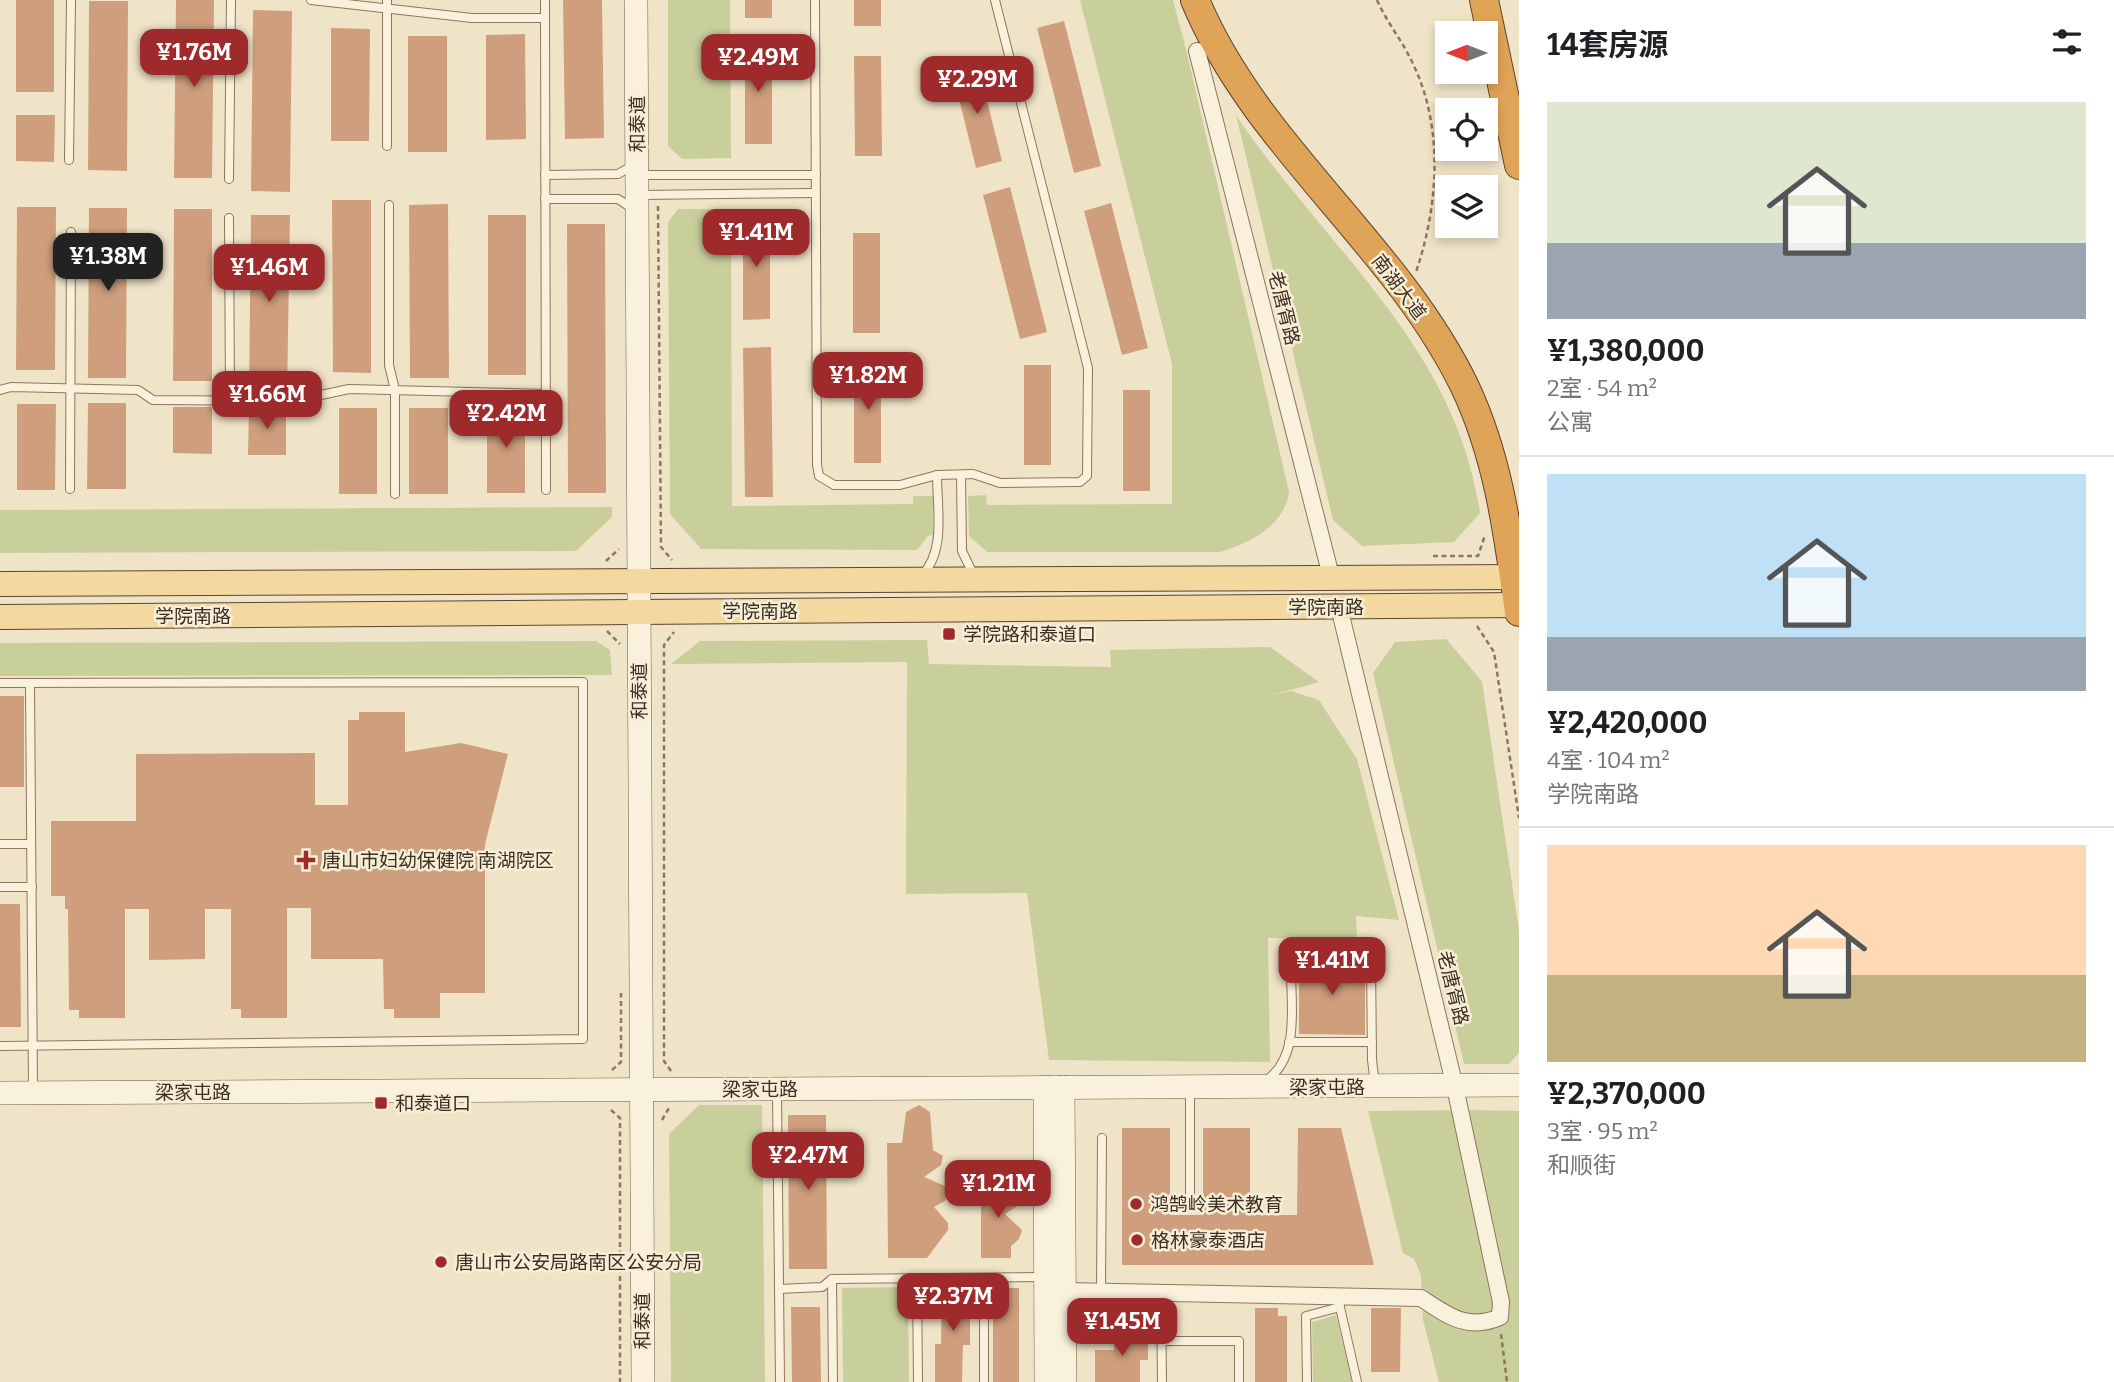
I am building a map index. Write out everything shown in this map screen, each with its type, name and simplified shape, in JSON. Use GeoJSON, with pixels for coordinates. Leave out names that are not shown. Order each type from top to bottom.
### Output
{"type":"FeatureCollection","features":[{"type":"Feature","properties":{"kind":"highway","name":"南湖大道"},"geometry":{"type":"LineString","coordinates":[[1195,0],[1224,59],[1252,102],[1404,291],[1464,386],[1497,473],[1517,577],[1519,608]]}},
{"type":"Feature","properties":{"kind":"highway"},"geometry":{"type":"LineString","coordinates":[[1483,0],[1519,164]]}},
{"type":"Feature","properties":{"kind":"main road","name":"学院南路"},"geometry":{"type":"LineString","coordinates":[[0,584],[1517,577]]}},
{"type":"Feature","properties":{"kind":"main road","name":"学院南路"},"geometry":{"type":"LineString","coordinates":[[0,617],[1519,608]]}},
{"type":"Feature","properties":{"kind":"street","name":"和泰道"},"geometry":{"type":"LineString","coordinates":[[636,0],[641,188],[639,612],[643,1382]]}},
{"type":"Feature","properties":{"kind":"street","name":"老唐胥路"},"geometry":{"type":"LineString","coordinates":[[1197,51],[1331,576]]}},
{"type":"Feature","properties":{"kind":"street","name":"老唐胥路"},"geometry":{"type":"LineString","coordinates":[[1339,607],[1455,1087],[1501,1302],[1500,1317]]}},
{"type":"Feature","properties":{"kind":"street","name":"梁家屯路"},"geometry":{"type":"LineString","coordinates":[[0,1093],[1519,1085]]}},
{"type":"Feature","properties":{"kind":"street"},"geometry":{"type":"LineString","coordinates":[[1054,1087],[1055,1284],[1065,1382]]}},
{"type":"Feature","properties":{"kind":"street"},"geometry":{"type":"LineString","coordinates":[[1055,1284],[1101,1292],[1339,1302],[1421,1298],[1452,1318],[1473,1325],[1500,1317]]}},
{"type":"Feature","properties":{"kind":"street"},"geometry":{"type":"LineString","coordinates":[[1046,1382],[1055,1284]]}},
{"type":"Feature","properties":{"kind":"lane"},"geometry":{"type":"LineString","coordinates":[[69,160],[71,0]]}},
{"type":"Feature","properties":{"kind":"lane"},"geometry":{"type":"LineString","coordinates":[[229,179],[231,0]]}},
{"type":"Feature","properties":{"kind":"lane"},"geometry":{"type":"LineString","coordinates":[[311,0],[472,18],[545,18]]}},
{"type":"Feature","properties":{"kind":"lane"},"geometry":{"type":"LineString","coordinates":[[387,0],[387,146]]}},
{"type":"Feature","properties":{"kind":"lane"},"geometry":{"type":"LineString","coordinates":[[545,0],[546,490]]}},
{"type":"Feature","properties":{"kind":"lane"},"geometry":{"type":"LineString","coordinates":[[816,0],[819,476],[834,485],[900,485],[937,475],[973,474],[1000,483],[1080,482],[1087,476],[1088,368],[995,0]]}},
{"type":"Feature","properties":{"kind":"lane"},"geometry":{"type":"LineString","coordinates":[[545,175],[618,174],[641,188],[816,193]]}},
{"type":"Feature","properties":{"kind":"lane"},"geometry":{"type":"LineString","coordinates":[[545,199],[618,199],[628,203],[641,188],[816,175]]}},
{"type":"Feature","properties":{"kind":"lane"},"geometry":{"type":"LineString","coordinates":[[388,205],[389,365],[395,390],[395,494]]}},
{"type":"Feature","properties":{"kind":"lane"},"geometry":{"type":"LineString","coordinates":[[229,218],[230,401]]}},
{"type":"Feature","properties":{"kind":"lane"},"geometry":{"type":"LineString","coordinates":[[70,489],[71,232]]}},
{"type":"Feature","properties":{"kind":"lane"},"geometry":{"type":"LineString","coordinates":[[0,390],[138,390],[153,400],[230,401],[293,401],[349,389],[546,394]]}},
{"type":"Feature","properties":{"kind":"lane"},"geometry":{"type":"LineString","coordinates":[[918,579],[932,565],[937,551],[937,475]]}},
{"type":"Feature","properties":{"kind":"lane"},"geometry":{"type":"LineString","coordinates":[[961,475],[962,551],[976,578]]}},
{"type":"Feature","properties":{"kind":"lane"},"geometry":{"type":"LineString","coordinates":[[0,684],[583,682],[583,1040],[0,1046]]}},
{"type":"Feature","properties":{"kind":"lane"},"geometry":{"type":"LineString","coordinates":[[30,683],[33,1093]]}},
{"type":"Feature","properties":{"kind":"lane"},"geometry":{"type":"LineString","coordinates":[[0,844],[32,844]]}},
{"type":"Feature","properties":{"kind":"lane"},"geometry":{"type":"LineString","coordinates":[[0,887],[32,887]]}},
{"type":"Feature","properties":{"kind":"lane"},"geometry":{"type":"LineString","coordinates":[[1255,1087],[1273,1076],[1285,1061],[1295,1001],[1291,964],[1294,956],[1302,951],[1360,951],[1371,961],[1369,1001],[1374,1076],[1384,1087]]}},
{"type":"Feature","properties":{"kind":"lane"},"geometry":{"type":"LineString","coordinates":[[1289,1042],[1371,1042]]}},
{"type":"Feature","properties":{"kind":"lane"},"geometry":{"type":"LineString","coordinates":[[1190,1087],[1190,1202]]}},
{"type":"Feature","properties":{"kind":"lane"},"geometry":{"type":"LineString","coordinates":[[778,1089],[780,1382]]}},
{"type":"Feature","properties":{"kind":"lane"},"geometry":{"type":"LineString","coordinates":[[1101,1292],[1102,1138]]}},
{"type":"Feature","properties":{"kind":"lane"},"geometry":{"type":"LineString","coordinates":[[917,1278],[918,1382]]}},
{"type":"Feature","properties":{"kind":"lane"},"geometry":{"type":"LineString","coordinates":[[779,1289],[822,1287],[832,1279],[984,1278],[1055,1284]]}},
{"type":"Feature","properties":{"kind":"lane"},"geometry":{"type":"LineString","coordinates":[[984,1278],[984,1382]]}},
{"type":"Feature","properties":{"kind":"lane"},"geometry":{"type":"LineString","coordinates":[[832,1279],[833,1382]]}},
{"type":"Feature","properties":{"kind":"lane"},"geometry":{"type":"LineString","coordinates":[[1161,1293],[1162,1382]]}},
{"type":"Feature","properties":{"kind":"lane"},"geometry":{"type":"LineString","coordinates":[[1307,1382],[1306,1316],[1339,1302],[1357,1382]]}},
{"type":"Feature","properties":{"kind":"lane"},"geometry":{"type":"LineString","coordinates":[[1161,1341],[1239,1341],[1239,1382]]}},
{"type":"Feature","properties":{"kind":"path"},"geometry":{"type":"LineString","coordinates":[[1377,0],[1414,66],[1430,125],[1435,167],[1434,198],[1427,239],[1415,277]]}},
{"type":"Feature","properties":{"kind":"path"},"geometry":{"type":"LineString","coordinates":[[641,188],[661,547],[674,563]]}},
{"type":"Feature","properties":{"kind":"path"},"geometry":{"type":"LineString","coordinates":[[1423,556],[1478,556],[1488,524]]}},
{"type":"Feature","properties":{"kind":"path"},"geometry":{"type":"LineString","coordinates":[[603,564],[621,547]]}},
{"type":"Feature","properties":{"kind":"path"},"geometry":{"type":"LineString","coordinates":[[1466,626],[1479,626],[1494,652],[1519,818]]}},
{"type":"Feature","properties":{"kind":"path"},"geometry":{"type":"LineString","coordinates":[[603,627],[620,644]]}},
{"type":"Feature","properties":{"kind":"path"},"geometry":{"type":"LineString","coordinates":[[673,1075],[664,1061],[664,645],[676,629]]}},
{"type":"Feature","properties":{"kind":"path"},"geometry":{"type":"LineString","coordinates":[[604,1077],[621,1062],[621,992]]}},
{"type":"Feature","properties":{"kind":"path"},"geometry":{"type":"LineString","coordinates":[[604,1104],[620,1118],[620,1382]]}},
{"type":"Feature","properties":{"kind":"path"},"geometry":{"type":"LineString","coordinates":[[1500,1317],[1507,1382]]}},
{"type":"Feature","properties":{"kind":"green space"},"geometry":{"type":"Polygon","coordinates":[[[668,0],[730,0],[731,158],[682,159],[668,146],[668,0]]]}},
{"type":"Feature","properties":{"kind":"green space"},"geometry":{"type":"Polygon","coordinates":[[[1080,0],[1173,0],[1185,45],[1289,492],[1281,514],[1264,531],[1220,552],[987,552],[969,536],[968,496],[986,495],[987,505],[1172,504],[1172,364],[1080,0]]]}},
{"type":"Feature","properties":{"kind":"green space"},"geometry":{"type":"Polygon","coordinates":[[[1236,115],[1271,163],[1382,300],[1415,348],[1444,398],[1466,453],[1480,513],[1454,542],[1362,546],[1333,520],[1236,115]]]}},
{"type":"Feature","properties":{"kind":"green space"},"geometry":{"type":"Polygon","coordinates":[[[678,209],[731,209],[732,506],[913,504],[913,496],[933,496],[933,535],[928,536],[917,550],[701,549],[670,514],[668,222],[678,209]]]}},
{"type":"Feature","properties":{"kind":"green space"},"geometry":{"type":"Polygon","coordinates":[[[612,507],[612,517],[576,551],[0,553],[0,510],[612,507]]]}},
{"type":"Feature","properties":{"kind":"green space"},"geometry":{"type":"Polygon","coordinates":[[[1446,639],[1482,681],[1519,931],[1519,1053],[1509,1064],[1464,1064],[1373,673],[1395,642],[1446,639]]]}},
{"type":"Feature","properties":{"kind":"green space"},"geometry":{"type":"Polygon","coordinates":[[[927,640],[929,664],[1111,667],[1110,650],[1270,647],[1319,682],[1272,695],[1291,691],[1319,700],[1357,759],[1399,920],[1356,916],[1357,940],[1268,938],[1270,1062],[1049,1060],[1027,893],[906,894],[907,662],[671,664],[700,641],[927,640]]]}},
{"type":"Feature","properties":{"kind":"green space"},"geometry":{"type":"Polygon","coordinates":[[[596,641],[610,650],[612,675],[0,676],[0,643],[596,641]]]}},
{"type":"Feature","properties":{"kind":"green space"},"geometry":{"type":"Polygon","coordinates":[[[699,1105],[762,1105],[765,1382],[671,1382],[669,1134],[699,1105]]]}},
{"type":"Feature","properties":{"kind":"green space"},"geometry":{"type":"Polygon","coordinates":[[[1368,1111],[1519,1111],[1519,1382],[1439,1382],[1423,1320],[1421,1275],[1414,1259],[1403,1253],[1368,1111]]]}},
{"type":"Feature","properties":{"kind":"green space"},"geometry":{"type":"Polygon","coordinates":[[[908,1287],[909,1382],[843,1382],[842,1288],[908,1287]]]}},
{"type":"Feature","properties":{"kind":"green space"},"geometry":{"type":"Polygon","coordinates":[[[1336,1315],[1352,1382],[1313,1382],[1312,1322],[1336,1315]]]}},
{"type":"Feature","properties":{"kind":"building"},"geometry":{"type":"Polygon","coordinates":[[[16,0],[54,0],[54,92],[16,92],[16,0]]]}},
{"type":"Feature","properties":{"kind":"building"},"geometry":{"type":"Polygon","coordinates":[[[176,0],[214,0],[212,178],[174,178],[176,0]]]}},
{"type":"Feature","properties":{"kind":"building"},"geometry":{"type":"Polygon","coordinates":[[[563,0],[602,0],[604,138],[565,139],[563,0]]]}},
{"type":"Feature","properties":{"kind":"building"},"geometry":{"type":"Polygon","coordinates":[[[745,0],[772,0],[772,18],[745,18],[745,0]]]}},
{"type":"Feature","properties":{"kind":"building"},"geometry":{"type":"Polygon","coordinates":[[[854,0],[881,0],[881,26],[854,26],[854,0]]]}},
{"type":"Feature","properties":{"kind":"building"},"geometry":{"type":"Polygon","coordinates":[[[89,1],[128,1],[127,171],[88,170],[89,1]]]}},
{"type":"Feature","properties":{"kind":"building"},"geometry":{"type":"Polygon","coordinates":[[[253,10],[292,11],[290,192],[251,191],[253,10]]]}},
{"type":"Feature","properties":{"kind":"building"},"geometry":{"type":"Polygon","coordinates":[[[1064,21],[1101,166],[1074,173],[1037,28],[1064,21]]]}},
{"type":"Feature","properties":{"kind":"building"},"geometry":{"type":"Polygon","coordinates":[[[331,28],[370,29],[369,141],[331,141],[331,28]]]}},
{"type":"Feature","properties":{"kind":"building"},"geometry":{"type":"Polygon","coordinates":[[[525,34],[526,139],[486,140],[486,35],[525,34]]]}},
{"type":"Feature","properties":{"kind":"building"},"geometry":{"type":"Polygon","coordinates":[[[408,36],[447,36],[447,152],[408,152],[408,36]]]}},
{"type":"Feature","properties":{"kind":"building"},"geometry":{"type":"Polygon","coordinates":[[[745,44],[772,44],[772,144],[745,144],[745,44]]]}},
{"type":"Feature","properties":{"kind":"building"},"geometry":{"type":"Polygon","coordinates":[[[854,56],[881,56],[882,156],[855,156],[854,56]]]}},
{"type":"Feature","properties":{"kind":"building"},"geometry":{"type":"Polygon","coordinates":[[[978,64],[1002,161],[976,168],[952,70],[978,64]]]}},
{"type":"Feature","properties":{"kind":"building"},"geometry":{"type":"Polygon","coordinates":[[[16,115],[55,115],[54,162],[16,161],[16,115]]]}},
{"type":"Feature","properties":{"kind":"building"},"geometry":{"type":"Polygon","coordinates":[[[1010,187],[1047,332],[1020,339],[983,195],[1010,187]]]}},
{"type":"Feature","properties":{"kind":"building"},"geometry":{"type":"Polygon","coordinates":[[[332,200],[371,200],[371,373],[333,372],[332,200]]]}},
{"type":"Feature","properties":{"kind":"building"},"geometry":{"type":"Polygon","coordinates":[[[1111,203],[1148,348],[1122,355],[1084,211],[1111,203]]]}},
{"type":"Feature","properties":{"kind":"building"},"geometry":{"type":"Polygon","coordinates":[[[448,204],[449,378],[410,378],[409,205],[448,204]]]}},
{"type":"Feature","properties":{"kind":"building"},"geometry":{"type":"Polygon","coordinates":[[[17,207],[56,207],[55,370],[16,370],[17,207]]]}},
{"type":"Feature","properties":{"kind":"building"},"geometry":{"type":"Polygon","coordinates":[[[89,208],[127,208],[126,378],[88,378],[89,208]]]}},
{"type":"Feature","properties":{"kind":"building"},"geometry":{"type":"Polygon","coordinates":[[[174,209],[212,209],[212,381],[173,381],[174,209]]]}},
{"type":"Feature","properties":{"kind":"building"},"geometry":{"type":"Polygon","coordinates":[[[251,215],[290,215],[287,394],[249,394],[251,215]]]}},
{"type":"Feature","properties":{"kind":"building"},"geometry":{"type":"Polygon","coordinates":[[[488,215],[526,215],[526,375],[488,375],[488,215]]]}},
{"type":"Feature","properties":{"kind":"building"},"geometry":{"type":"Polygon","coordinates":[[[743,219],[770,219],[770,319],[743,320],[743,219]]]}},
{"type":"Feature","properties":{"kind":"building"},"geometry":{"type":"Polygon","coordinates":[[[567,224],[605,224],[606,493],[568,493],[567,224]]]}},
{"type":"Feature","properties":{"kind":"building"},"geometry":{"type":"Polygon","coordinates":[[[853,233],[880,233],[880,333],[853,333],[853,233]]]}},
{"type":"Feature","properties":{"kind":"building"},"geometry":{"type":"Polygon","coordinates":[[[771,347],[773,497],[745,497],[743,348],[771,347]]]}},
{"type":"Feature","properties":{"kind":"building"},"geometry":{"type":"Polygon","coordinates":[[[854,362],[881,362],[881,463],[854,463],[854,362]]]}},
{"type":"Feature","properties":{"kind":"building"},"geometry":{"type":"Polygon","coordinates":[[[1024,365],[1051,365],[1051,465],[1024,465],[1024,365]]]}},
{"type":"Feature","properties":{"kind":"building"},"geometry":{"type":"Polygon","coordinates":[[[1123,390],[1150,390],[1150,491],[1123,491],[1123,390]]]}},
{"type":"Feature","properties":{"kind":"building"},"geometry":{"type":"Polygon","coordinates":[[[88,403],[126,403],[126,489],[87,489],[88,403]]]}},
{"type":"Feature","properties":{"kind":"building"},"geometry":{"type":"Polygon","coordinates":[[[17,404],[56,404],[55,490],[17,490],[17,404]]]}},
{"type":"Feature","properties":{"kind":"building"},"geometry":{"type":"Polygon","coordinates":[[[173,407],[212,407],[212,454],[173,453],[173,407]]]}},
{"type":"Feature","properties":{"kind":"building"},"geometry":{"type":"Polygon","coordinates":[[[249,407],[286,408],[286,455],[248,455],[249,407]]]}},
{"type":"Feature","properties":{"kind":"building"},"geometry":{"type":"Polygon","coordinates":[[[487,407],[525,407],[525,493],[487,493],[487,407]]]}},
{"type":"Feature","properties":{"kind":"building"},"geometry":{"type":"Polygon","coordinates":[[[339,408],[377,408],[377,494],[339,494],[339,408]]]}},
{"type":"Feature","properties":{"kind":"building"},"geometry":{"type":"Polygon","coordinates":[[[409,408],[448,408],[448,494],[409,494],[409,408]]]}},
{"type":"Feature","properties":{"kind":"building"},"geometry":{"type":"Polygon","coordinates":[[[0,696],[24,696],[24,787],[0,787],[0,696]]]}},
{"type":"Feature","properties":{"kind":"building"},"geometry":{"type":"Polygon","coordinates":[[[359,712],[405,712],[405,752],[461,743],[508,754],[485,844],[485,993],[440,993],[440,1018],[394,1018],[394,1009],[384,1009],[383,959],[311,959],[311,908],[287,908],[287,1018],[241,1018],[241,1009],[231,1009],[231,909],[205,909],[205,959],[149,960],[149,909],[125,909],[125,1018],[79,1018],[79,1010],[69,1010],[68,909],[65,909],[65,896],[51,896],[51,821],[136,821],[136,754],[315,753],[315,805],[348,805],[348,720],[359,720],[359,712]]]}},
{"type":"Feature","properties":{"kind":"building"},"geometry":{"type":"Polygon","coordinates":[[[0,904],[20,904],[21,1027],[0,1027],[0,904]]]}},
{"type":"Feature","properties":{"kind":"building"},"geometry":{"type":"Polygon","coordinates":[[[1303,958],[1359,959],[1359,970],[1365,970],[1365,1035],[1299,1034],[1299,970],[1303,970],[1303,958]]]}},
{"type":"Feature","properties":{"kind":"building"},"geometry":{"type":"Polygon","coordinates":[[[919,1105],[930,1112],[933,1150],[943,1156],[941,1165],[924,1177],[948,1190],[945,1201],[934,1207],[948,1223],[948,1230],[927,1258],[888,1258],[887,1143],[902,1143],[906,1112],[919,1105]]]}},
{"type":"Feature","properties":{"kind":"building"},"geometry":{"type":"Polygon","coordinates":[[[788,1115],[826,1115],[827,1269],[789,1269],[788,1115]]]}},
{"type":"Feature","properties":{"kind":"building"},"geometry":{"type":"Polygon","coordinates":[[[1122,1128],[1170,1128],[1170,1215],[1203,1215],[1203,1128],[1250,1128],[1250,1215],[1297,1215],[1298,1128],[1341,1128],[1374,1265],[1122,1265],[1122,1128]]]}},
{"type":"Feature","properties":{"kind":"building"},"geometry":{"type":"Polygon","coordinates":[[[981,1182],[1009,1182],[1009,1187],[1021,1192],[1022,1203],[1005,1214],[1022,1230],[1019,1239],[1011,1246],[1011,1258],[981,1258],[981,1182]]]}},
{"type":"Feature","properties":{"kind":"building"},"geometry":{"type":"Polygon","coordinates":[[[970,1284],[970,1345],[963,1345],[962,1382],[935,1382],[935,1344],[941,1344],[942,1285],[970,1284]]]}},
{"type":"Feature","properties":{"kind":"building"},"geometry":{"type":"Polygon","coordinates":[[[993,1288],[1019,1288],[1019,1382],[993,1382],[993,1288]]]}},
{"type":"Feature","properties":{"kind":"building"},"geometry":{"type":"Polygon","coordinates":[[[791,1307],[820,1307],[821,1382],[792,1382],[791,1307]]]}},
{"type":"Feature","properties":{"kind":"building"},"geometry":{"type":"Polygon","coordinates":[[[1255,1308],[1278,1308],[1278,1316],[1287,1316],[1287,1382],[1255,1382],[1255,1308]]]}},
{"type":"Feature","properties":{"kind":"building"},"geometry":{"type":"Polygon","coordinates":[[[1371,1308],[1401,1308],[1400,1372],[1371,1372],[1371,1308]]]}},
{"type":"Feature","properties":{"kind":"building"},"geometry":{"type":"Polygon","coordinates":[[[1114,1328],[1140,1328],[1141,1344],[1148,1344],[1148,1360],[1140,1360],[1140,1382],[1095,1382],[1095,1350],[1114,1350],[1114,1328]]]}},
{"type":"Feature","properties":{"kind":"place","name":"学院路和泰道口"},"geometry":{"type":"Point","coordinates":[949,634]}},
{"type":"Feature","properties":{"kind":"place","name":"唐山市妇幼保健院 南湖院区"},"geometry":{"type":"Point","coordinates":[306,860]}},
{"type":"Feature","properties":{"kind":"place","name":"和泰道口"},"geometry":{"type":"Point","coordinates":[381,1103]}},
{"type":"Feature","properties":{"kind":"place","name":"鸿鹄岭美术教育"},"geometry":{"type":"Point","coordinates":[1136,1204]}},
{"type":"Feature","properties":{"kind":"place","name":"格林豪泰酒店"},"geometry":{"type":"Point","coordinates":[1137,1240]}},
{"type":"Feature","properties":{"kind":"place","name":"唐山市公安局路南区公安分局"},"geometry":{"type":"Point","coordinates":[441,1262]}}]}
